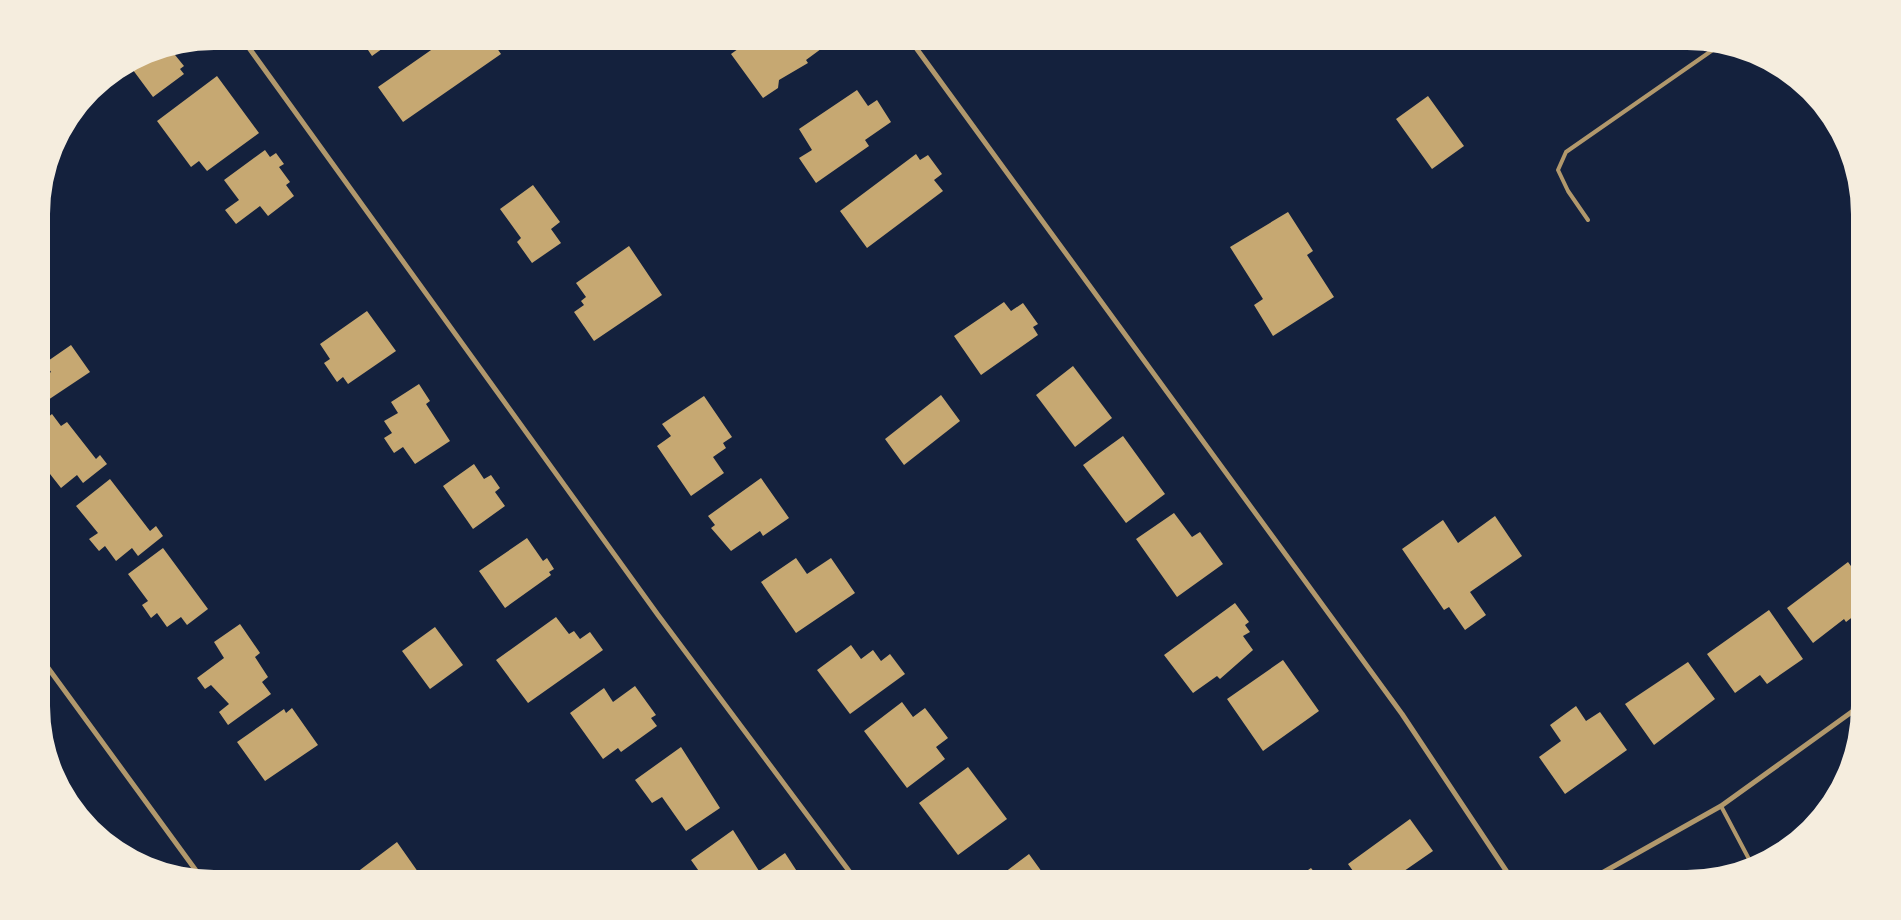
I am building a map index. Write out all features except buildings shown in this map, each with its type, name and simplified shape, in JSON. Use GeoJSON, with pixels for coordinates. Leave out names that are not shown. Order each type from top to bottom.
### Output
{"type":"FeatureCollection","features":[{"type":"Feature","properties":{"kind":"street"},"geometry":{"type":"LineString","coordinates":[[250,50],[658,615],[848,870]]}},
{"type":"Feature","properties":{"kind":"street"},"geometry":{"type":"LineString","coordinates":[[917,50],[1402,714],[1506,870]]}},
{"type":"Feature","properties":{"kind":"street"},"geometry":{"type":"LineString","coordinates":[[50,670],[195,869]]}},
{"type":"Feature","properties":{"kind":"street"},"geometry":{"type":"LineString","coordinates":[[1607,870],[1721,806],[1851,712]]}},
{"type":"Feature","properties":{"kind":"lane"},"geometry":{"type":"LineString","coordinates":[[1588,220],[1568,192],[1558,170],[1566,152],[1711,51]]}},
{"type":"Feature","properties":{"kind":"lane"},"geometry":{"type":"LineString","coordinates":[[1721,806],[1748,858]]}}]}
